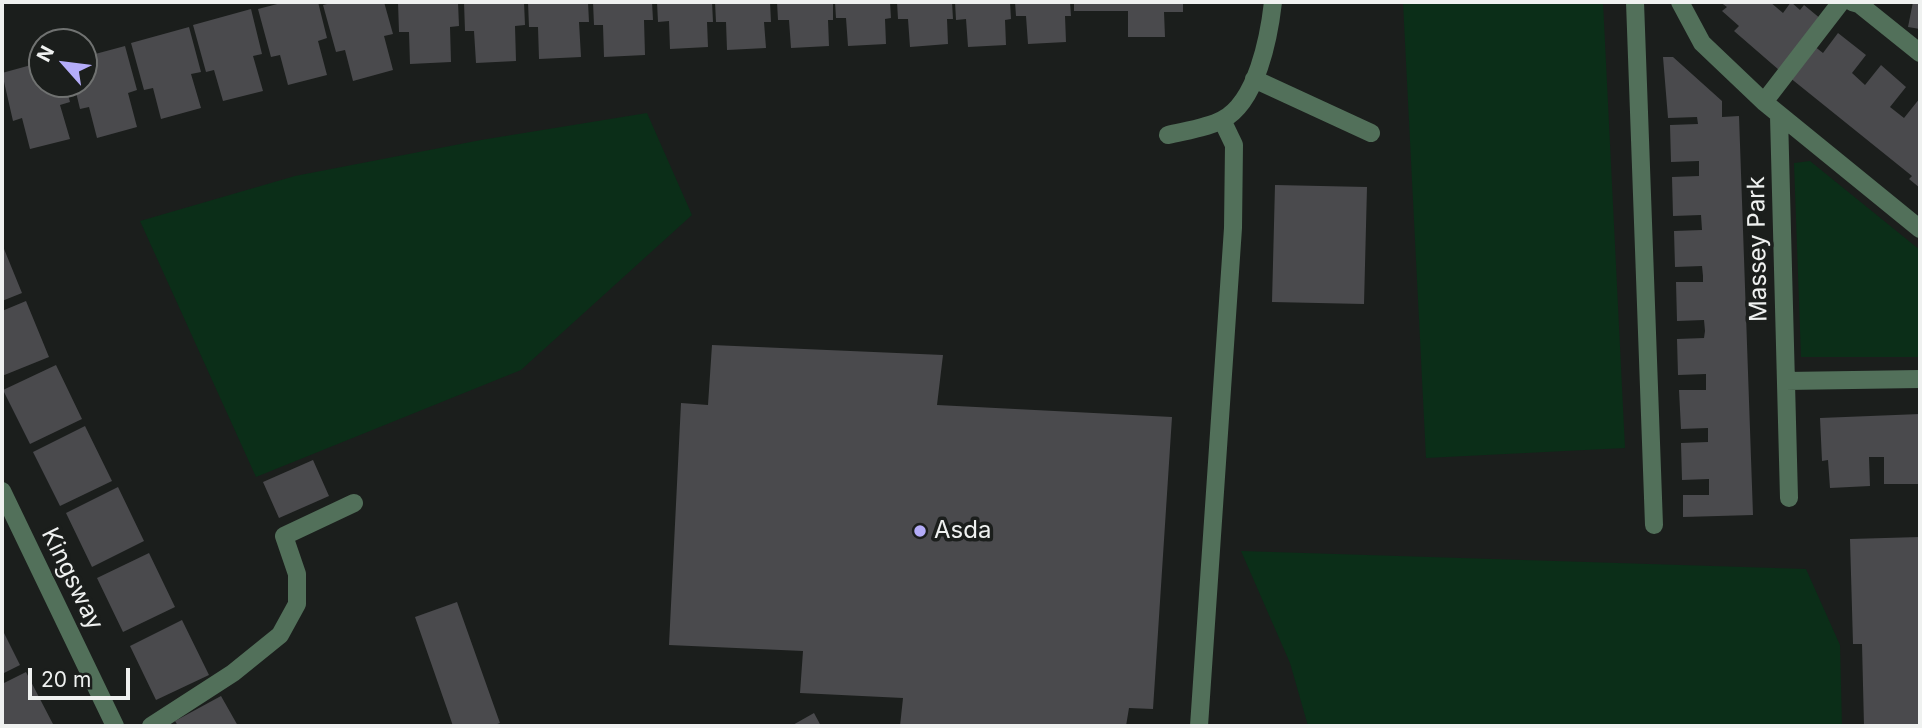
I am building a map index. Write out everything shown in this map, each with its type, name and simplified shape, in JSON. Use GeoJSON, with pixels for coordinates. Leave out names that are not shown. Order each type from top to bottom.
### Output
{"type":"FeatureCollection","features":[{"type":"Feature","properties":{"kind":"street"},"geometry":{"type":"LineString","coordinates":[[1168,135],[1222,120],[1240,104],[1258,72],[1273,2]]}},
{"type":"Feature","properties":{"kind":"street"},"geometry":{"type":"LineString","coordinates":[[1635,2],[1654,525]]}},
{"type":"Feature","properties":{"kind":"street"},"geometry":{"type":"LineString","coordinates":[[1681,2],[1702,43],[1764,102],[1920,229]]}},
{"type":"Feature","properties":{"kind":"street"},"geometry":{"type":"LineString","coordinates":[[1764,102],[1842,2]]}},
{"type":"Feature","properties":{"kind":"street"},"geometry":{"type":"LineString","coordinates":[[1852,2],[1859,4],[1920,53]]}},
{"type":"Feature","properties":{"kind":"street"},"geometry":{"type":"LineString","coordinates":[[1254,79],[1371,133]]}},
{"type":"Feature","properties":{"kind":"street","name":"Massey Park"},"geometry":{"type":"LineString","coordinates":[[1779,116],[1789,498]]}},
{"type":"Feature","properties":{"kind":"street"},"geometry":{"type":"LineString","coordinates":[[1199,726],[1233,228],[1234,145],[1222,120]]}},
{"type":"Feature","properties":{"kind":"street"},"geometry":{"type":"LineString","coordinates":[[1786,381],[1920,379]]}},
{"type":"Feature","properties":{"kind":"street","name":"Kingsway"},"geometry":{"type":"LineString","coordinates":[[2,491],[115,726]]}},
{"type":"Feature","properties":{"kind":"street"},"geometry":{"type":"LineString","coordinates":[[151,726],[233,673],[280,635],[296,604],[297,575],[284,537],[354,503]]}},
{"type":"Feature","properties":{"kind":"green space"},"geometry":{"type":"Polygon","coordinates":[[[1403,2],[1603,2],[1625,448],[1426,458],[1403,2]]]}},
{"type":"Feature","properties":{"kind":"green space"},"geometry":{"type":"Polygon","coordinates":[[[647,113],[692,215],[521,370],[256,477],[140,221],[295,176],[481,140],[647,113]]]}},
{"type":"Feature","properties":{"kind":"green space"},"geometry":{"type":"Polygon","coordinates":[[[1810,161],[1920,250],[1920,357],[1801,357],[1794,163],[1810,161]]]}},
{"type":"Feature","properties":{"kind":"green space"},"geometry":{"type":"Polygon","coordinates":[[[1241,551],[1806,569],[1840,645],[1842,726],[1308,726],[1290,663],[1241,551]]]}},
{"type":"Feature","properties":{"kind":"building"},"geometry":{"type":"Polygon","coordinates":[[[285,2],[318,2],[327,38],[318,41],[327,75],[288,85],[280,55],[271,57],[258,9],[285,2]]]}},
{"type":"Feature","properties":{"kind":"building"},"geometry":{"type":"Polygon","coordinates":[[[335,2],[384,2],[393,34],[384,36],[393,70],[353,81],[345,50],[336,52],[323,5],[335,2]]]}},
{"type":"Feature","properties":{"kind":"building"},"geometry":{"type":"Polygon","coordinates":[[[398,2],[458,2],[459,26],[450,27],[451,62],[410,64],[409,32],[399,32],[398,2]]]}},
{"type":"Feature","properties":{"kind":"building"},"geometry":{"type":"Polygon","coordinates":[[[464,2],[524,2],[525,25],[515,26],[516,61],[476,63],[474,31],[465,31],[464,2]]]}},
{"type":"Feature","properties":{"kind":"building"},"geometry":{"type":"Polygon","coordinates":[[[528,2],[588,2],[589,22],[579,22],[581,57],[539,59],[538,27],[529,27],[528,2]]]}},
{"type":"Feature","properties":{"kind":"building"},"geometry":{"type":"Polygon","coordinates":[[[593,2],[652,2],[653,20],[644,20],[645,55],[604,57],[603,25],[594,25],[593,2]]]}},
{"type":"Feature","properties":{"kind":"building"},"geometry":{"type":"Polygon","coordinates":[[[657,2],[712,2],[713,22],[707,22],[708,47],[670,49],[669,21],[658,22],[657,2]]]}},
{"type":"Feature","properties":{"kind":"building"},"geometry":{"type":"Polygon","coordinates":[[[715,2],[770,2],[771,22],[764,22],[766,48],[727,50],[726,22],[716,22],[715,2]]]}},
{"type":"Feature","properties":{"kind":"building"},"geometry":{"type":"Polygon","coordinates":[[[777,2],[833,2],[833,20],[828,20],[829,46],[791,48],[789,20],[778,20],[777,2]]]}},
{"type":"Feature","properties":{"kind":"building"},"geometry":{"type":"Polygon","coordinates":[[[835,2],[890,2],[891,18],[885,19],[886,44],[848,46],[846,18],[836,18],[835,2]]]}},
{"type":"Feature","properties":{"kind":"building"},"geometry":{"type":"Polygon","coordinates":[[[897,2],[952,2],[953,19],[947,19],[948,44],[910,47],[908,19],[898,19],[897,2]]]}},
{"type":"Feature","properties":{"kind":"building"},"geometry":{"type":"Polygon","coordinates":[[[955,2],[1010,2],[1011,19],[1005,20],[1006,45],[968,47],[966,19],[956,20],[955,2]]]}},
{"type":"Feature","properties":{"kind":"building"},"geometry":{"type":"Polygon","coordinates":[[[1015,2],[1070,2],[1071,16],[1065,16],[1066,42],[1028,44],[1026,16],[1016,16],[1015,2]]]}},
{"type":"Feature","properties":{"kind":"building"},"geometry":{"type":"Polygon","coordinates":[[[1074,2],[1183,2],[1183,12],[1164,12],[1165,37],[1128,37],[1128,11],[1074,11],[1074,2]]]}},
{"type":"Feature","properties":{"kind":"building"},"geometry":{"type":"Polygon","coordinates":[[[1720,2],[1770,2],[1783,13],[1791,2],[1800,10],[1804,5],[1821,19],[1779,70],[1734,31],[1739,26],[1722,11],[1727,7],[1720,2]]]}},
{"type":"Feature","properties":{"kind":"building"},"geometry":{"type":"Polygon","coordinates":[[[1913,2],[1920,2],[1920,29],[1908,27],[1913,2]]]}},
{"type":"Feature","properties":{"kind":"building"},"geometry":{"type":"Polygon","coordinates":[[[251,9],[262,54],[253,56],[263,91],[223,101],[214,70],[206,72],[193,25],[251,9]]]}},
{"type":"Feature","properties":{"kind":"building"},"geometry":{"type":"Polygon","coordinates":[[[189,27],[201,72],[191,74],[201,108],[161,119],[153,88],[144,90],[131,43],[189,27]]]}},
{"type":"Feature","properties":{"kind":"building"},"geometry":{"type":"Polygon","coordinates":[[[1838,33],[1866,55],[1852,73],[1865,85],[1881,65],[1906,87],[1890,107],[1904,118],[1920,98],[1920,188],[1909,179],[1912,176],[1789,77],[1814,46],[1823,53],[1838,33]]]}},
{"type":"Feature","properties":{"kind":"building"},"geometry":{"type":"Polygon","coordinates":[[[125,46],[137,90],[128,93],[137,127],[97,138],[89,107],[80,109],[77,98],[98,98],[98,53],[125,46]]]}},
{"type":"Feature","properties":{"kind":"building"},"geometry":{"type":"Polygon","coordinates":[[[1663,57],[1673,57],[1722,101],[1722,117],[1739,116],[1753,515],[1683,517],[1683,495],[1709,495],[1709,479],[1682,480],[1681,443],[1708,442],[1708,428],[1681,429],[1679,390],[1706,390],[1706,374],[1678,375],[1677,339],[1704,338],[1705,331],[1704,320],[1677,321],[1676,282],[1703,282],[1703,276],[1702,266],[1675,267],[1674,231],[1702,230],[1701,215],[1673,216],[1672,177],[1699,176],[1699,161],[1671,162],[1670,125],[1698,124],[1697,117],[1668,118],[1663,57]]]}},
{"type":"Feature","properties":{"kind":"building"},"geometry":{"type":"Polygon","coordinates":[[[28,66],[28,98],[69,98],[70,102],[60,105],[70,139],[30,149],[22,118],[13,121],[2,73],[28,66]]]}},
{"type":"Feature","properties":{"kind":"building"},"geometry":{"type":"Polygon","coordinates":[[[1275,185],[1367,187],[1364,304],[1272,302],[1275,185]]]}},
{"type":"Feature","properties":{"kind":"building"},"geometry":{"type":"Polygon","coordinates":[[[2,244],[22,293],[2,301],[2,244]]]}},
{"type":"Feature","properties":{"kind":"building"},"geometry":{"type":"Polygon","coordinates":[[[26,301],[49,357],[2,376],[2,311],[26,301]]]}},
{"type":"Feature","properties":{"kind":"building","name":"Asda"},"geometry":{"type":"Polygon","coordinates":[[[712,345],[943,355],[937,405],[1172,417],[1153,709],[1129,708],[1126,726],[900,726],[903,698],[800,693],[803,651],[669,645],[681,403],[708,405],[712,345]]]}},
{"type":"Feature","properties":{"kind":"building"},"geometry":{"type":"Polygon","coordinates":[[[56,365],[82,419],[30,444],[3,390],[56,365]]]}},
{"type":"Feature","properties":{"kind":"building"},"geometry":{"type":"Polygon","coordinates":[[[1920,414],[1920,484],[1884,484],[1884,457],[1869,457],[1870,486],[1830,488],[1828,460],[1822,461],[1820,418],[1920,414]]]}},
{"type":"Feature","properties":{"kind":"building"},"geometry":{"type":"Polygon","coordinates":[[[85,426],[112,481],[60,506],[33,452],[85,426]]]}},
{"type":"Feature","properties":{"kind":"building"},"geometry":{"type":"Polygon","coordinates":[[[313,460],[329,496],[279,518],[263,482],[313,460]]]}},
{"type":"Feature","properties":{"kind":"building"},"geometry":{"type":"Polygon","coordinates":[[[118,487],[144,541],[92,567],[66,513],[118,487]]]}},
{"type":"Feature","properties":{"kind":"building"},"geometry":{"type":"Polygon","coordinates":[[[1920,537],[1920,726],[1864,726],[1862,644],[1853,644],[1850,539],[1920,537]]]}},
{"type":"Feature","properties":{"kind":"building"},"geometry":{"type":"Polygon","coordinates":[[[149,553],[175,607],[123,632],[97,578],[149,553]]]}},
{"type":"Feature","properties":{"kind":"building"},"geometry":{"type":"Polygon","coordinates":[[[457,602],[500,723],[492,726],[453,726],[415,617],[457,602]]]}},
{"type":"Feature","properties":{"kind":"building"},"geometry":{"type":"Polygon","coordinates":[[[182,620],[209,675],[156,700],[130,646],[182,620]]]}},
{"type":"Feature","properties":{"kind":"building"},"geometry":{"type":"Polygon","coordinates":[[[2,629],[20,665],[2,674],[2,629]]]}},
{"type":"Feature","properties":{"kind":"building"},"geometry":{"type":"Polygon","coordinates":[[[26,672],[54,726],[2,726],[2,684],[26,672]]]}},
{"type":"Feature","properties":{"kind":"building"},"geometry":{"type":"Polygon","coordinates":[[[221,696],[238,726],[178,726],[175,721],[221,696]]]}},
{"type":"Feature","properties":{"kind":"building"},"geometry":{"type":"Polygon","coordinates":[[[814,713],[821,726],[791,726],[814,713]]]}},
{"type":"Feature","properties":{"kind":"place","name":"Asda"},"geometry":{"type":"Point","coordinates":[920,531]}}]}
